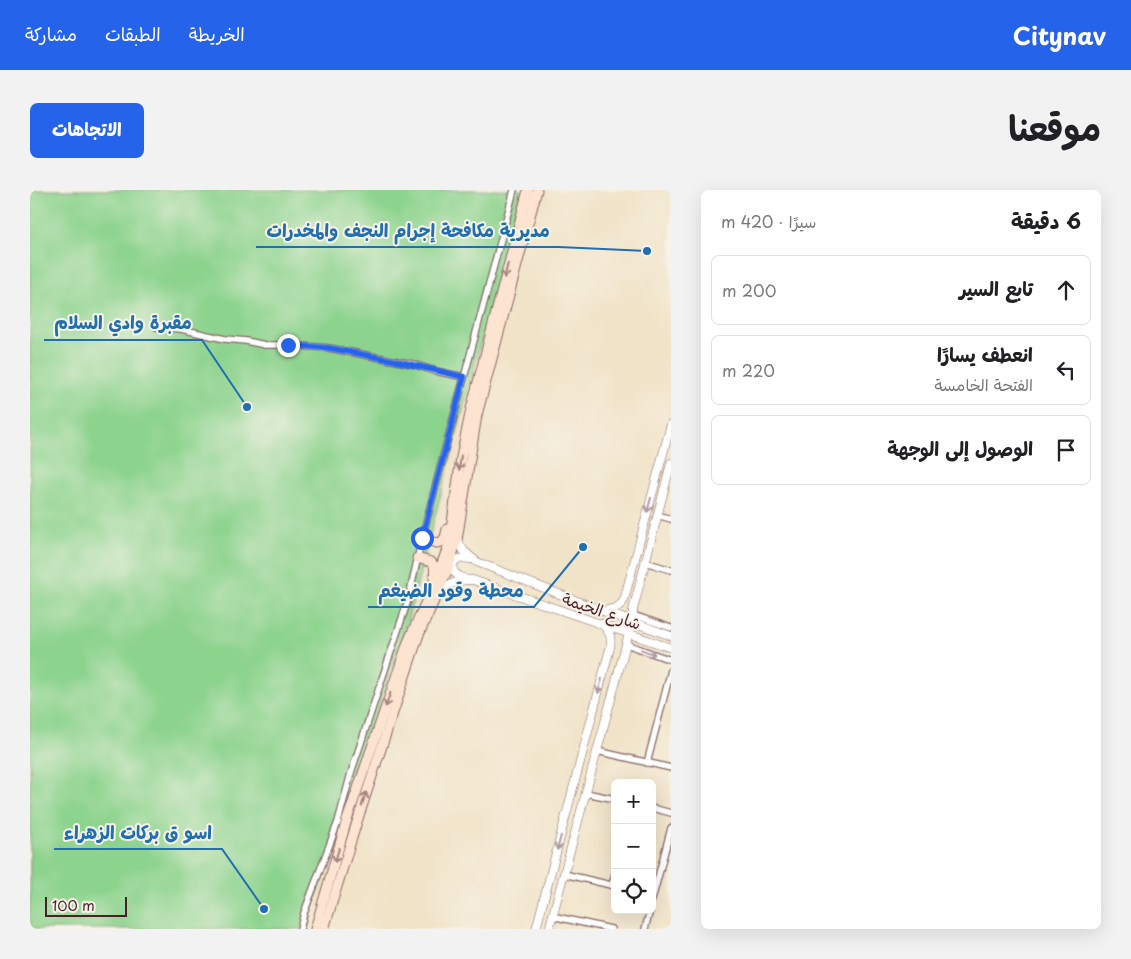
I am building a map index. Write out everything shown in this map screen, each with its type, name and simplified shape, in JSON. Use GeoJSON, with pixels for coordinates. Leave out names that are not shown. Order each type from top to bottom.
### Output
{"type":"FeatureCollection","features":[{"type":"Feature","properties":{"kind":"main road"},"geometry":{"type":"LineString","coordinates":[[324,929],[405,663],[422,626],[449,544],[461,457],[471,409],[528,190]]}},
{"type":"Feature","properties":{"kind":"main road"},"geometry":{"type":"LineString","coordinates":[[436,588],[448,569],[457,540],[477,415],[537,190]]}},
{"type":"Feature","properties":{"kind":"main road"},"geometry":{"type":"LineString","coordinates":[[422,538],[436,543],[442,541],[445,538],[453,515]]}},
{"type":"Feature","properties":{"kind":"main road"},"geometry":{"type":"LineString","coordinates":[[417,558],[431,562],[435,566],[436,588]]}},
{"type":"Feature","properties":{"kind":"main road"},"geometry":{"type":"LineString","coordinates":[[315,929],[346,823],[401,676]]}},
{"type":"Feature","properties":{"kind":"street"},"geometry":{"type":"LineString","coordinates":[[300,929],[304,913],[338,822],[351,772],[409,596],[422,538],[514,190]]}},
{"type":"Feature","properties":{"kind":"street"},"geometry":{"type":"LineString","coordinates":[[157,327],[181,329],[225,339],[265,345],[329,348],[406,362],[464,377]]}},
{"type":"Feature","properties":{"kind":"street"},"geometry":{"type":"LineString","coordinates":[[603,611],[617,607],[624,600],[671,424]]}},
{"type":"Feature","properties":{"kind":"street"},"geometry":{"type":"LineString","coordinates":[[637,624],[634,620],[633,612],[671,463]]}},
{"type":"Feature","properties":{"kind":"street"},"geometry":{"type":"LineString","coordinates":[[657,515],[671,519]]}},
{"type":"Feature","properties":{"kind":"street","name":"شارع الخيمة"},"geometry":{"type":"LineString","coordinates":[[457,540],[472,559],[482,564],[671,636]]}},
{"type":"Feature","properties":{"kind":"street"},"geometry":{"type":"LineString","coordinates":[[467,580],[455,574],[453,565],[460,559],[472,559]]}},
{"type":"Feature","properties":{"kind":"street"},"geometry":{"type":"LineString","coordinates":[[645,562],[671,570]]}},
{"type":"Feature","properties":{"kind":"street"},"geometry":{"type":"LineString","coordinates":[[436,588],[467,580]]}},
{"type":"Feature","properties":{"kind":"street","name":"شارع الخيمة"},"geometry":{"type":"LineString","coordinates":[[467,580],[478,582],[671,648]]}},
{"type":"Feature","properties":{"kind":"street"},"geometry":{"type":"LineString","coordinates":[[622,604],[623,608],[627,610],[671,628]]}},
{"type":"Feature","properties":{"kind":"street"},"geometry":{"type":"LineString","coordinates":[[536,929],[608,657],[611,640],[609,633],[602,624]]}},
{"type":"Feature","properties":{"kind":"street"},"geometry":{"type":"LineString","coordinates":[[549,929],[629,633]]}},
{"type":"Feature","properties":{"kind":"street"},"geometry":{"type":"LineString","coordinates":[[626,644],[671,660]]}},
{"type":"Feature","properties":{"kind":"street"},"geometry":{"type":"LineString","coordinates":[[608,657],[622,660]]}},
{"type":"Feature","properties":{"kind":"street"},"geometry":{"type":"LineString","coordinates":[[647,762],[671,670]]}},
{"type":"Feature","properties":{"kind":"street"},"geometry":{"type":"LineString","coordinates":[[597,751],[671,768]]}},
{"type":"Feature","properties":{"kind":"street"},"geometry":{"type":"LineString","coordinates":[[586,793],[611,798]]}},
{"type":"Feature","properties":{"kind":"street"},"geometry":{"type":"LineString","coordinates":[[656,809],[671,813]]}},
{"type":"Feature","properties":{"kind":"street"},"geometry":{"type":"LineString","coordinates":[[656,889],[668,857],[671,828]]}},
{"type":"Feature","properties":{"kind":"street"},"geometry":{"type":"LineString","coordinates":[[550,878],[554,885],[559,884],[562,878]]}},
{"type":"Feature","properties":{"kind":"street"},"geometry":{"type":"LineString","coordinates":[[562,878],[611,886]]}},
{"type":"Feature","properties":{"kind":"street"},"geometry":{"type":"LineString","coordinates":[[541,912],[543,909],[548,908],[552,911],[553,915],[611,929]]}},
{"type":"Feature","properties":{"kind":"street"},"geometry":{"type":"LineString","coordinates":[[645,929],[649,914]]}},
{"type":"Feature","properties":{"kind":"green space"},"geometry":{"type":"Polygon","coordinates":[[[30,190],[521,190],[407,623],[311,913],[308,929],[30,929],[30,190]]]}},
{"type":"Feature","properties":{"kind":"place","name":"مديرية مكافحة إجرام النجف والمخدرات"},"geometry":{"type":"Point","coordinates":[647,251]}},
{"type":"Feature","properties":{"kind":"place","name":"مقبرة وادي السلام"},"geometry":{"type":"Point","coordinates":[247,407]}},
{"type":"Feature","properties":{"kind":"place","name":"محطة وقود الضيغم"},"geometry":{"type":"Point","coordinates":[583,547]}},
{"type":"Feature","properties":{"kind":"place","name":"اسو ق بركات الزهراء"},"geometry":{"type":"Point","coordinates":[264,909]}},
{"type":"Feature","properties":{"kind":"route"},"geometry":{"type":"LineString","coordinates":[[288,345],[329,348],[413,364],[464,377],[422,538]]}}]}
